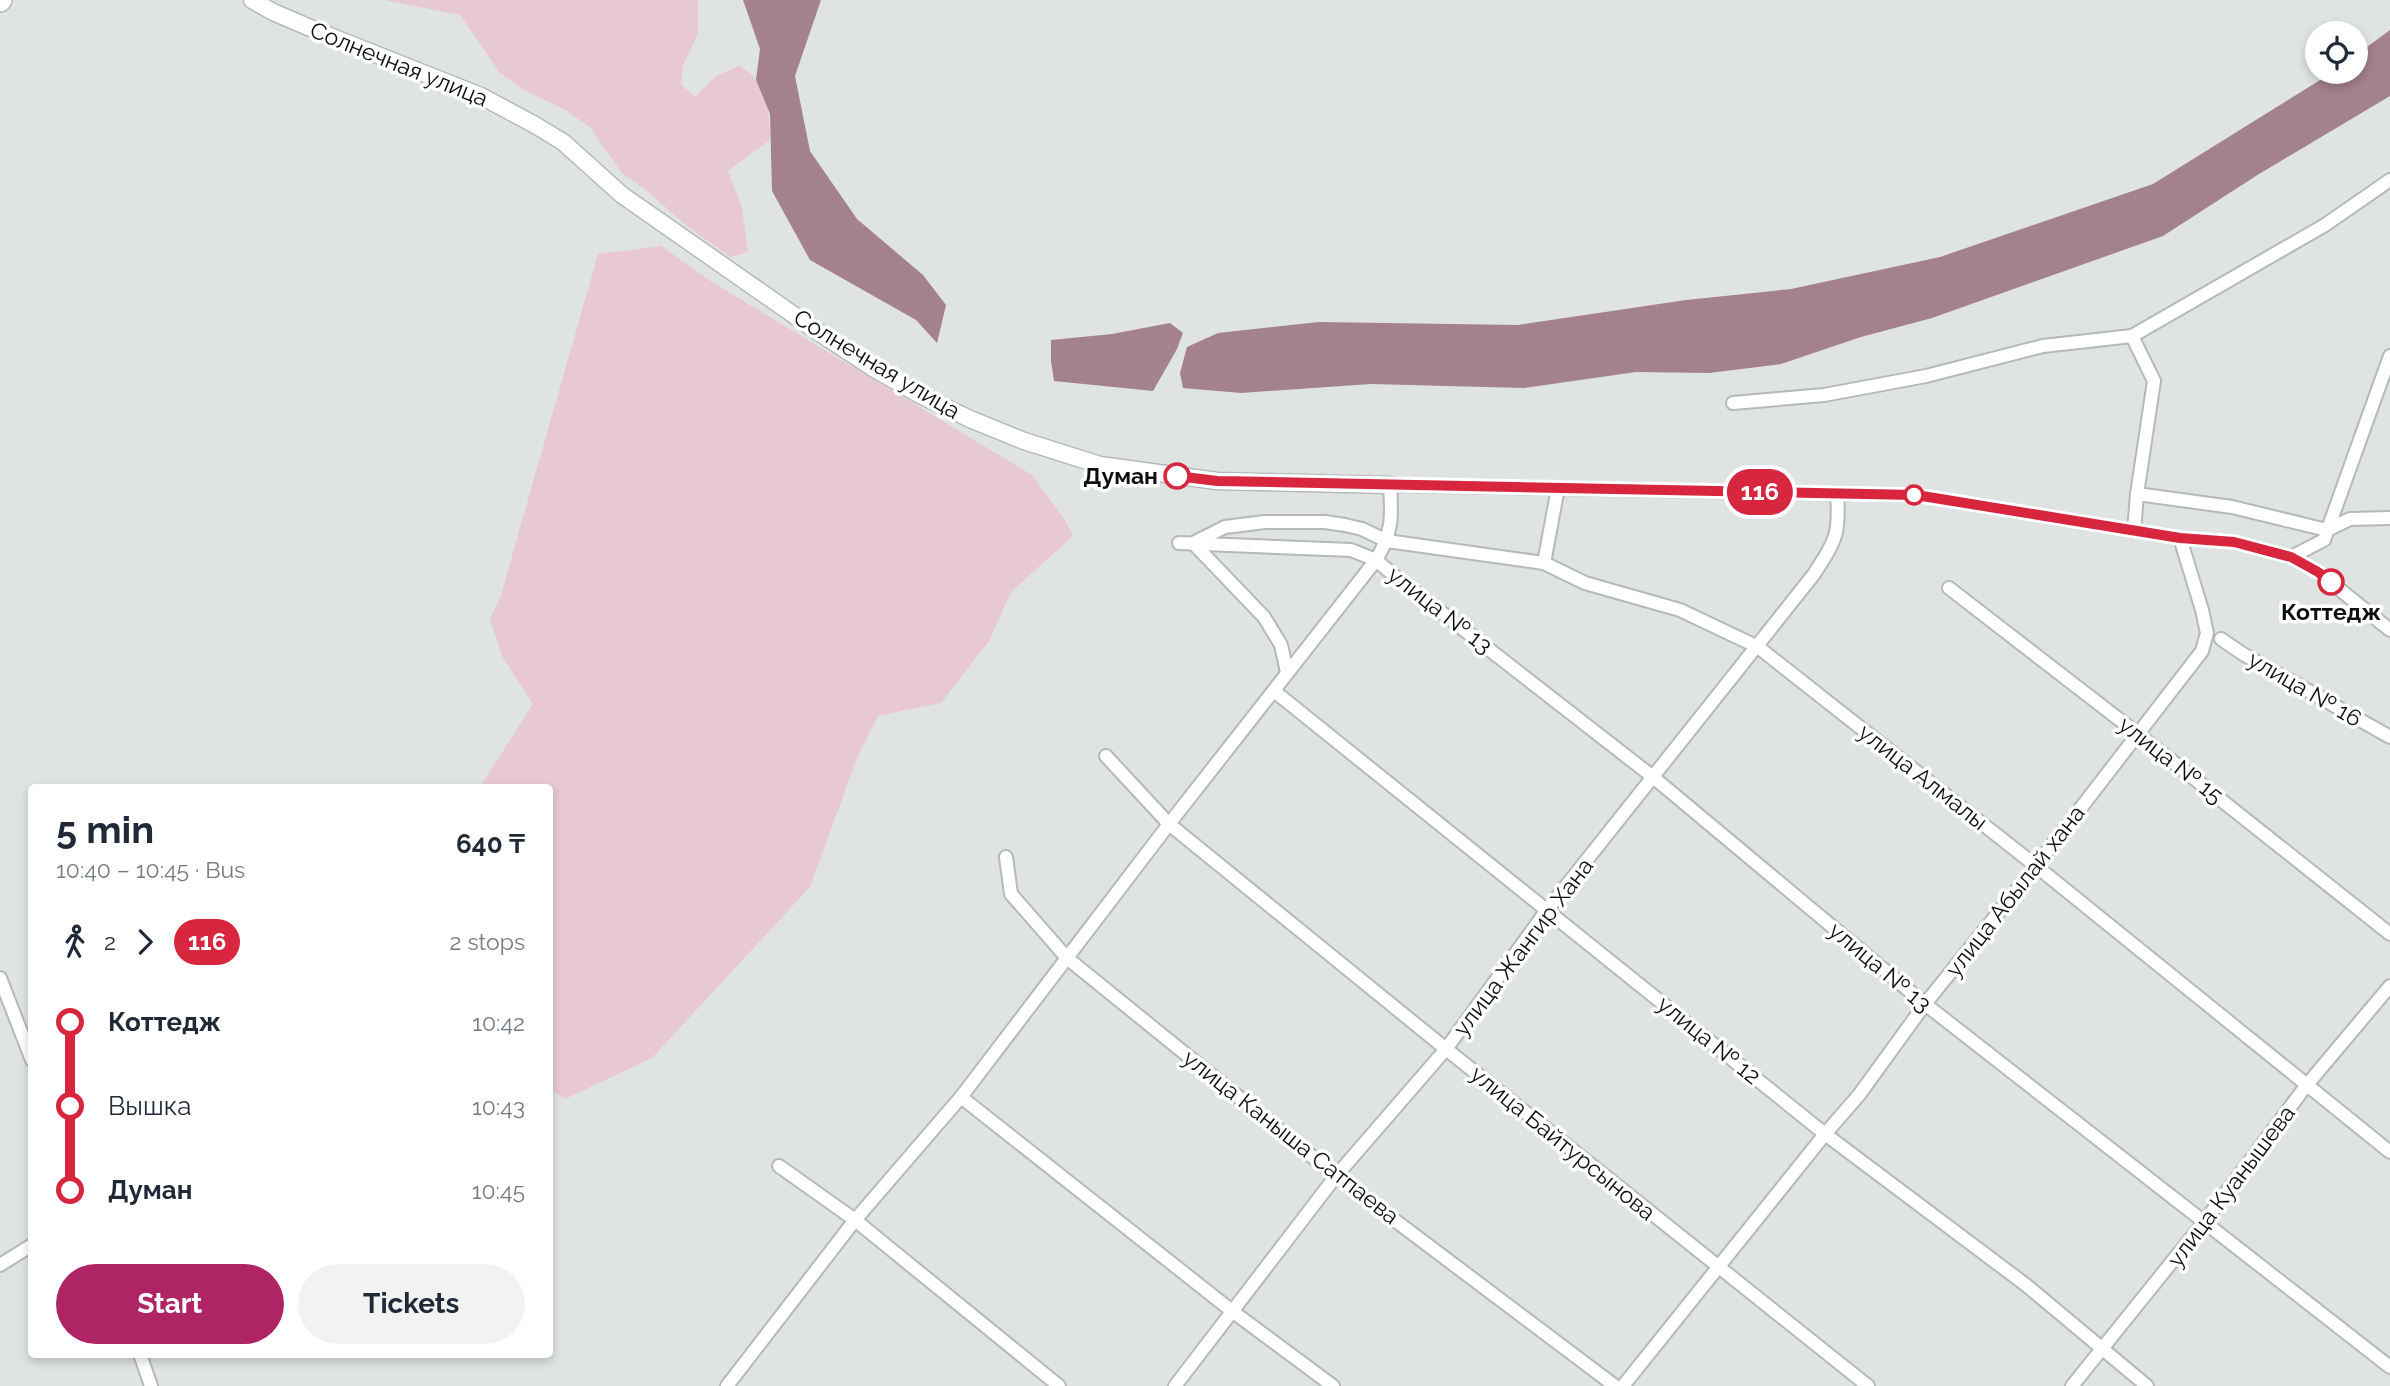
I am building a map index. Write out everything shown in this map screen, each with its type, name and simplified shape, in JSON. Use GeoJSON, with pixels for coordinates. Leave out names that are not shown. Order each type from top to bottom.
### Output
{"type":"FeatureCollection","features":[{"type":"Feature","properties":{"kind":"street","name":"Солнечная улица"},"geometry":{"type":"LineString","coordinates":[[252,0],[322,33],[481,96],[535,125],[563,142],[622,195],[873,368],[970,419],[1024,441],[1100,465],[1217,481],[1916,495],[2180,538],[2234,542],[2291,557],[2318,572],[2390,629]]}},
{"type":"Feature","properties":{"kind":"street"},"geometry":{"type":"LineString","coordinates":[[1733,403],[1824,395],[1926,376],[2043,346],[2132,335],[2325,225],[2390,180]]}},
{"type":"Feature","properties":{"kind":"street"},"geometry":{"type":"LineString","coordinates":[[2132,335],[2154,381],[2134,531]]}},
{"type":"Feature","properties":{"kind":"street"},"geometry":{"type":"LineString","coordinates":[[2291,557],[2323,540],[2390,356]]}},
{"type":"Feature","properties":{"kind":"street"},"geometry":{"type":"LineString","coordinates":[[727,1386],[855,1220],[961,1097],[1169,824],[1376,560],[1387,541],[1392,519],[1390,485]]}},
{"type":"Feature","properties":{"kind":"street"},"geometry":{"type":"LineString","coordinates":[[1544,563],[1558,488]]}},
{"type":"Feature","properties":{"kind":"street","name":"улица Жангир Хана"},"geometry":{"type":"LineString","coordinates":[[1175,1386],[1336,1176],[1446,1049],[1547,910],[1814,574],[1834,543],[1839,526],[1837,493]]}},
{"type":"Feature","properties":{"kind":"street"},"geometry":{"type":"LineString","coordinates":[[2137,494],[2232,507],[2327,530],[2350,519],[2390,518]]}},
{"type":"Feature","properties":{"kind":"street","name":"улица Алмалы"},"geometry":{"type":"LineString","coordinates":[[1193,543],[1225,527],[1265,522],[1325,522],[1345,525],[1362,529],[1387,541],[1544,563],[1585,583],[1680,610],[1758,647],[2036,866],[2390,1152]]}},
{"type":"Feature","properties":{"kind":"street","name":"улица Абылай хана"},"geometry":{"type":"LineString","coordinates":[[1623,1386],[1825,1134],[1859,1096],[1925,1004],[2036,866],[2202,651],[2207,633],[2180,538]]}},
{"type":"Feature","properties":{"kind":"street"},"geometry":{"type":"LineString","coordinates":[[1179,543],[1351,550],[1376,560]]}},
{"type":"Feature","properties":{"kind":"street"},"geometry":{"type":"LineString","coordinates":[[1193,543],[1264,617],[1281,645],[1287,672]]}},
{"type":"Feature","properties":{"kind":"street","name":"улица № 13"},"geometry":{"type":"LineString","coordinates":[[1376,560],[1653,778],[1925,1004],[2390,1367]]}},
{"type":"Feature","properties":{"kind":"street","name":"улица № 15"},"geometry":{"type":"LineString","coordinates":[[1949,588],[2390,934]]}},
{"type":"Feature","properties":{"kind":"street","name":"улица № 16"},"geometry":{"type":"LineString","coordinates":[[2221,639],[2390,737]]}},
{"type":"Feature","properties":{"kind":"street","name":"улица № 12"},"geometry":{"type":"LineString","coordinates":[[1274,691],[1825,1134],[2025,1286],[2147,1386]]}},
{"type":"Feature","properties":{"kind":"street","name":"улица Байтурсынова"},"geometry":{"type":"LineString","coordinates":[[1106,756],[1169,824],[1868,1386]]}},
{"type":"Feature","properties":{"kind":"street","name":"улица Каныша Сатпаева"},"geometry":{"type":"LineString","coordinates":[[1006,857],[1011,894],[1067,958],[1336,1176],[1615,1386]]}},
{"type":"Feature","properties":{"kind":"street"},"geometry":{"type":"LineString","coordinates":[[0,978],[28,1050]]}},
{"type":"Feature","properties":{"kind":"street","name":"улица Куанышева"},"geometry":{"type":"LineString","coordinates":[[2072,1386],[2204,1222],[2306,1086],[2390,986]]}},
{"type":"Feature","properties":{"kind":"street"},"geometry":{"type":"LineString","coordinates":[[961,1097],[1231,1311],[1333,1386]]}},
{"type":"Feature","properties":{"kind":"street"},"geometry":{"type":"LineString","coordinates":[[779,1166],[855,1220],[1059,1386]]}},
{"type":"Feature","properties":{"kind":"street"},"geometry":{"type":"LineString","coordinates":[[0,1265],[28,1248]]}},
{"type":"Feature","properties":{"kind":"street"},"geometry":{"type":"LineString","coordinates":[[140,1358],[151,1386]]}},
{"type":"Feature","properties":{"kind":"shaded area"},"geometry":{"type":"Polygon","coordinates":[[[385,0],[698,0],[698,34],[683,65],[681,84],[695,97],[716,76],[739,66],[755,79],[761,88],[767,108],[770,140],[728,171],[742,208],[748,252],[730,257],[687,226],[621,172],[590,127],[562,108],[525,91],[500,73],[460,15],[385,0]]]}},
{"type":"Feature","properties":{"kind":"shaded area"},"geometry":{"type":"Polygon","coordinates":[[[743,0],[821,0],[795,76],[810,151],[857,219],[923,275],[946,305],[937,343],[916,320],[810,260],[772,191],[770,114],[756,80],[760,49],[743,0]]]}},
{"type":"Feature","properties":{"kind":"shaded area"},"geometry":{"type":"Polygon","coordinates":[[[2390,30],[2390,96],[2259,174],[2163,236],[1932,318],[1861,337],[1781,364],[1709,373],[1636,372],[1524,388],[1371,384],[1241,393],[1183,388],[1180,373],[1187,347],[1218,333],[1319,322],[1518,325],[1686,300],[1791,289],[1940,257],[2153,184],[2314,84],[2368,84],[2368,46],[2390,30]]]}},
{"type":"Feature","properties":{"kind":"shaded area"},"geometry":{"type":"Polygon","coordinates":[[[661,246],[712,282],[1032,475],[1065,520],[1073,536],[1011,592],[989,641],[941,703],[878,716],[857,758],[810,887],[652,1058],[565,1099],[553,1091],[553,784],[482,784],[533,704],[503,658],[490,619],[500,598],[598,254],[661,246]]]}},
{"type":"Feature","properties":{"kind":"shaded area"},"geometry":{"type":"Polygon","coordinates":[[[1170,323],[1183,333],[1153,391],[1054,381],[1051,340],[1112,334],[1170,323]]]}},
{"type":"Feature","properties":{"kind":"bus line","name":"116"},"geometry":{"type":"LineString","coordinates":[[1177,476],[1217,481],[1916,495],[2180,538],[2234,542],[2291,557],[2331,582]]}},
{"type":"Feature","properties":{"kind":"place","name":"Думан"},"geometry":{"type":"Point","coordinates":[1177,476]}},
{"type":"Feature","properties":{"kind":"place","name":"Коттедж"},"geometry":{"type":"Point","coordinates":[2331,582]}}]}
